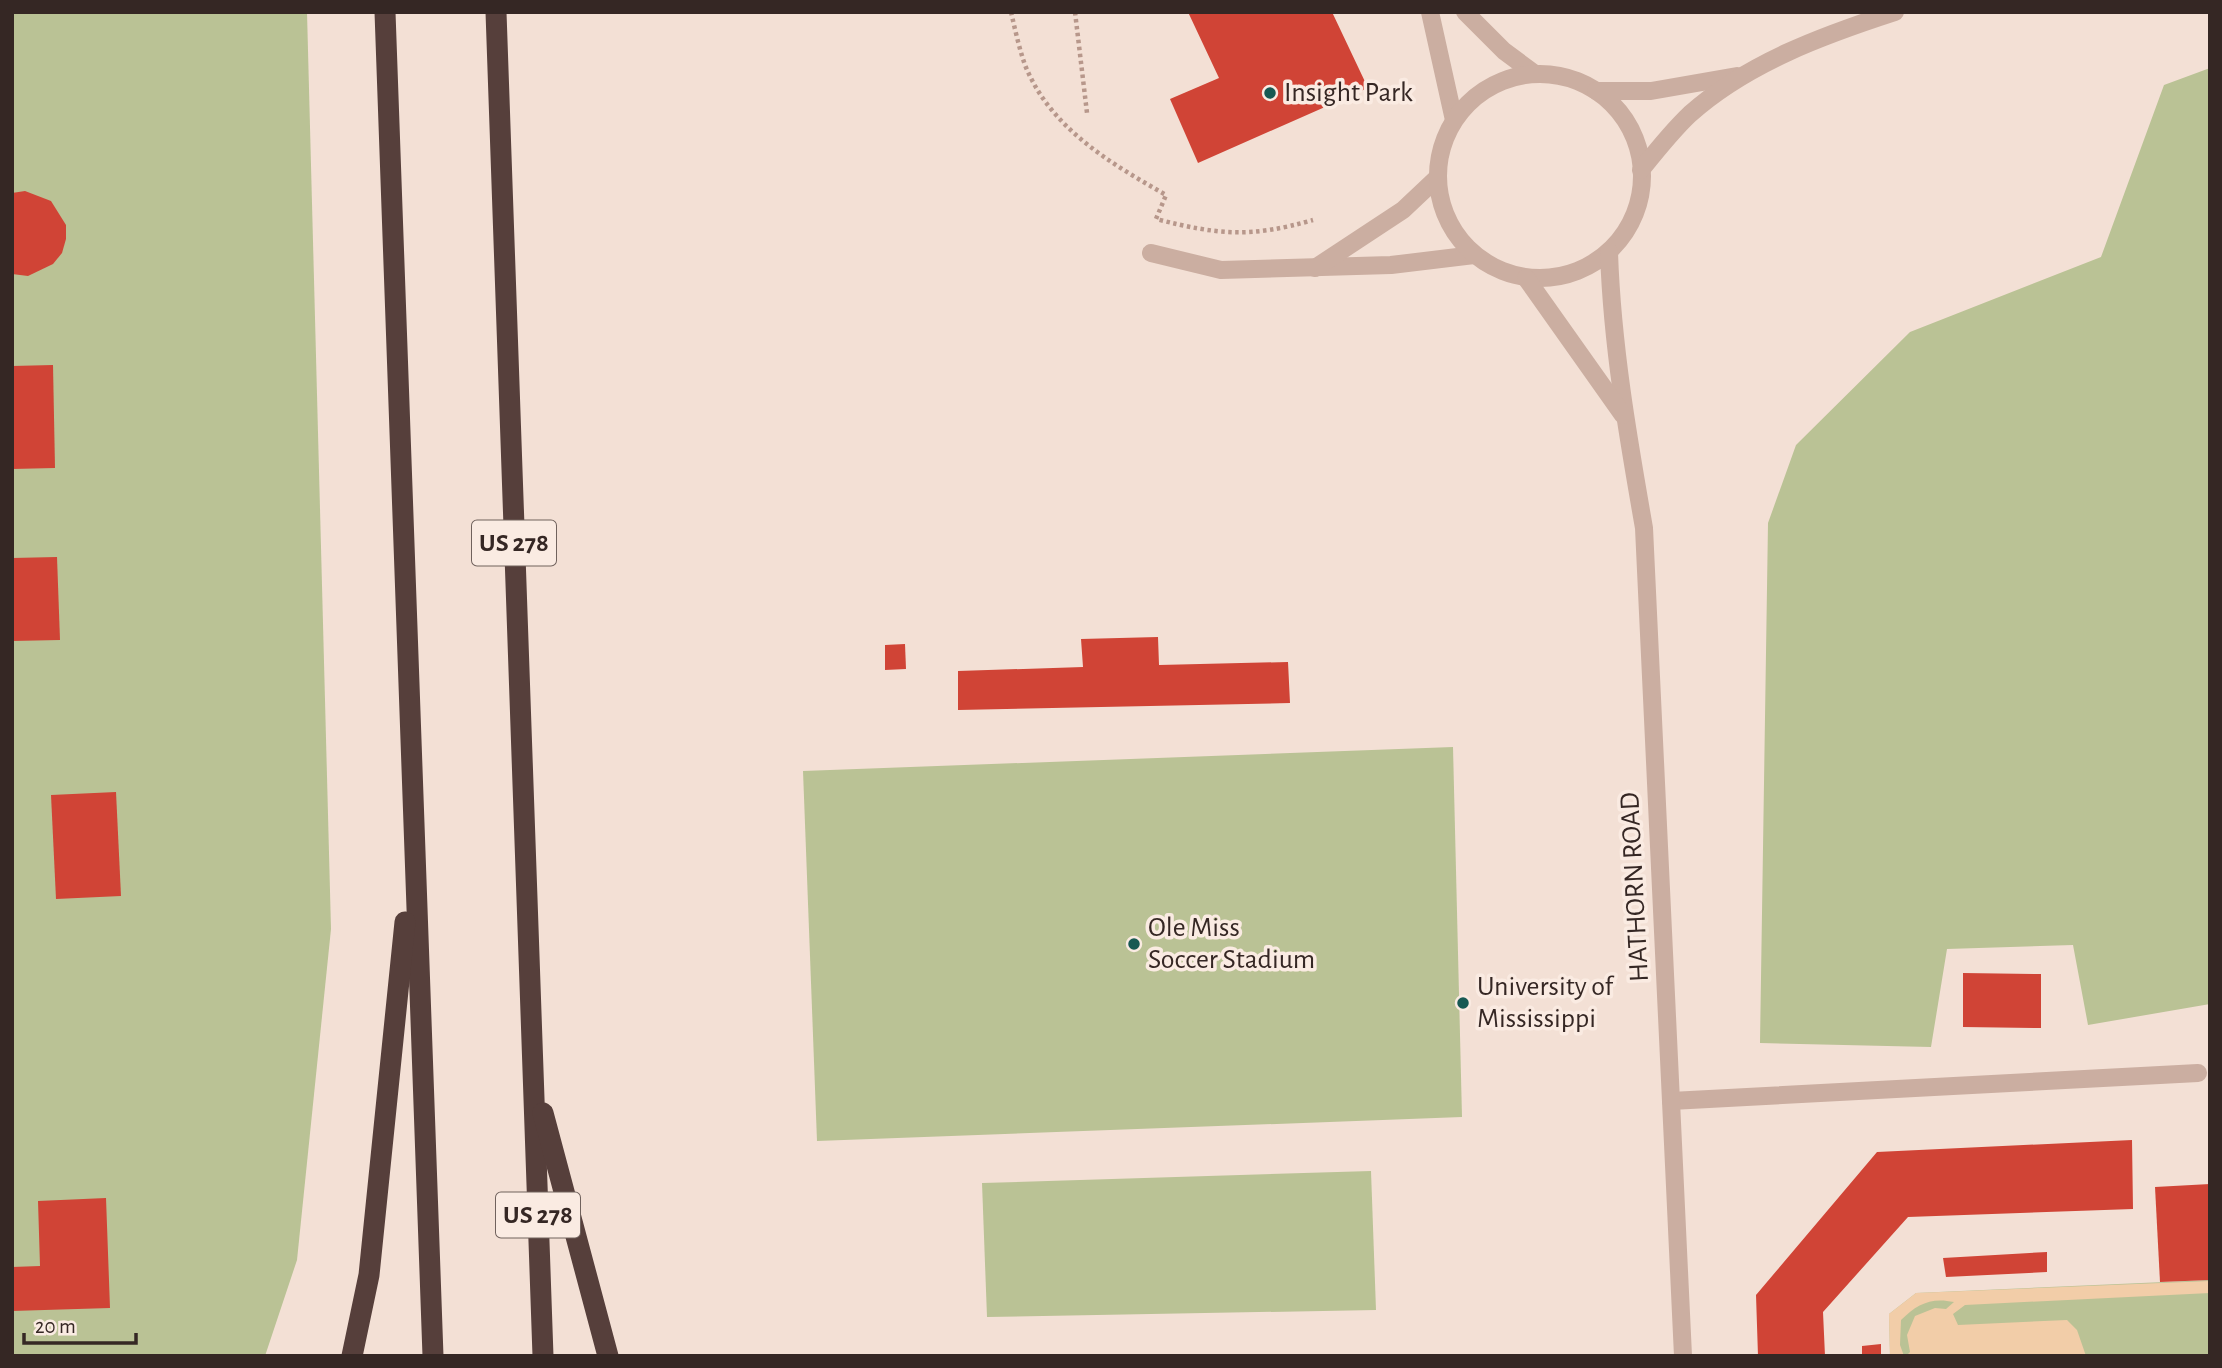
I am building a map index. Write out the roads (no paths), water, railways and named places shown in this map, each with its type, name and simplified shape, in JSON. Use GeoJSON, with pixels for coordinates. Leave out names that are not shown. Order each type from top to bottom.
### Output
{"type":"FeatureCollection","features":[{"type":"Feature","properties":{"kind":"highway"},"geometry":{"type":"LineString","coordinates":[[385,12],[433,1356]]}},
{"type":"Feature","properties":{"kind":"highway","name":"US 278"},"geometry":{"type":"LineString","coordinates":[[496,12],[543,1356]]}},
{"type":"Feature","properties":{"kind":"highway"},"geometry":{"type":"LineString","coordinates":[[352,1356],[369,1275],[391,1083],[413,832]]}},
{"type":"Feature","properties":{"kind":"highway"},"geometry":{"type":"LineString","coordinates":[[533,1074],[608,1356]]}},
{"type":"Feature","properties":{"kind":"street"},"geometry":{"type":"LineString","coordinates":[[1430,12],[1454,120]]}},
{"type":"Feature","properties":{"kind":"street"},"geometry":{"type":"LineString","coordinates":[[1465,12],[1504,51],[1535,74]]}},
{"type":"Feature","properties":{"kind":"street"},"geometry":{"type":"LineString","coordinates":[[1641,170],[1670,133],[1693,112],[1744,75],[1837,31],[1895,12]]}},
{"type":"Feature","properties":{"kind":"street"},"geometry":{"type":"LineString","coordinates":[[1535,74],[1567,78],[1596,91],[1619,113],[1635,141],[1641,170],[1639,200],[1632,219],[1609,252],[1584,269],[1556,278],[1526,278],[1499,271],[1474,255],[1455,234],[1442,207],[1438,177],[1442,147],[1454,120],[1476,96],[1504,80],[1535,74]]}},
{"type":"Feature","properties":{"kind":"street"},"geometry":{"type":"LineString","coordinates":[[1596,91],[1651,91],[1744,75]]}},
{"type":"Feature","properties":{"kind":"street"},"geometry":{"type":"LineString","coordinates":[[1312,269],[1403,210],[1438,177]]}},
{"type":"Feature","properties":{"kind":"street","name":"HATHORN ROAD"},"geometry":{"type":"LineString","coordinates":[[1609,252],[1610,295],[1625,418],[1644,528],[1684,1356]]}},
{"type":"Feature","properties":{"kind":"street"},"geometry":{"type":"LineString","coordinates":[[1151,253],[1221,271],[1312,269],[1474,255]]}},
{"type":"Feature","properties":{"kind":"street","name":"HATHORN ROAD"},"geometry":{"type":"LineString","coordinates":[[1526,278],[1625,418]]}},
{"type":"Feature","properties":{"kind":"street"},"geometry":{"type":"LineString","coordinates":[[1671,1101],[2198,1073]]}},
{"type":"Feature","properties":{"kind":"place","name":"Insight Park"},"geometry":{"type":"Point","coordinates":[1270,93]}},
{"type":"Feature","properties":{"kind":"place","name":"Ole Miss Soccer Stadium"},"geometry":{"type":"Point","coordinates":[1134,944]}},
{"type":"Feature","properties":{"kind":"place","name":"University of Mississippi"},"geometry":{"type":"Point","coordinates":[1463,1003]}}]}
